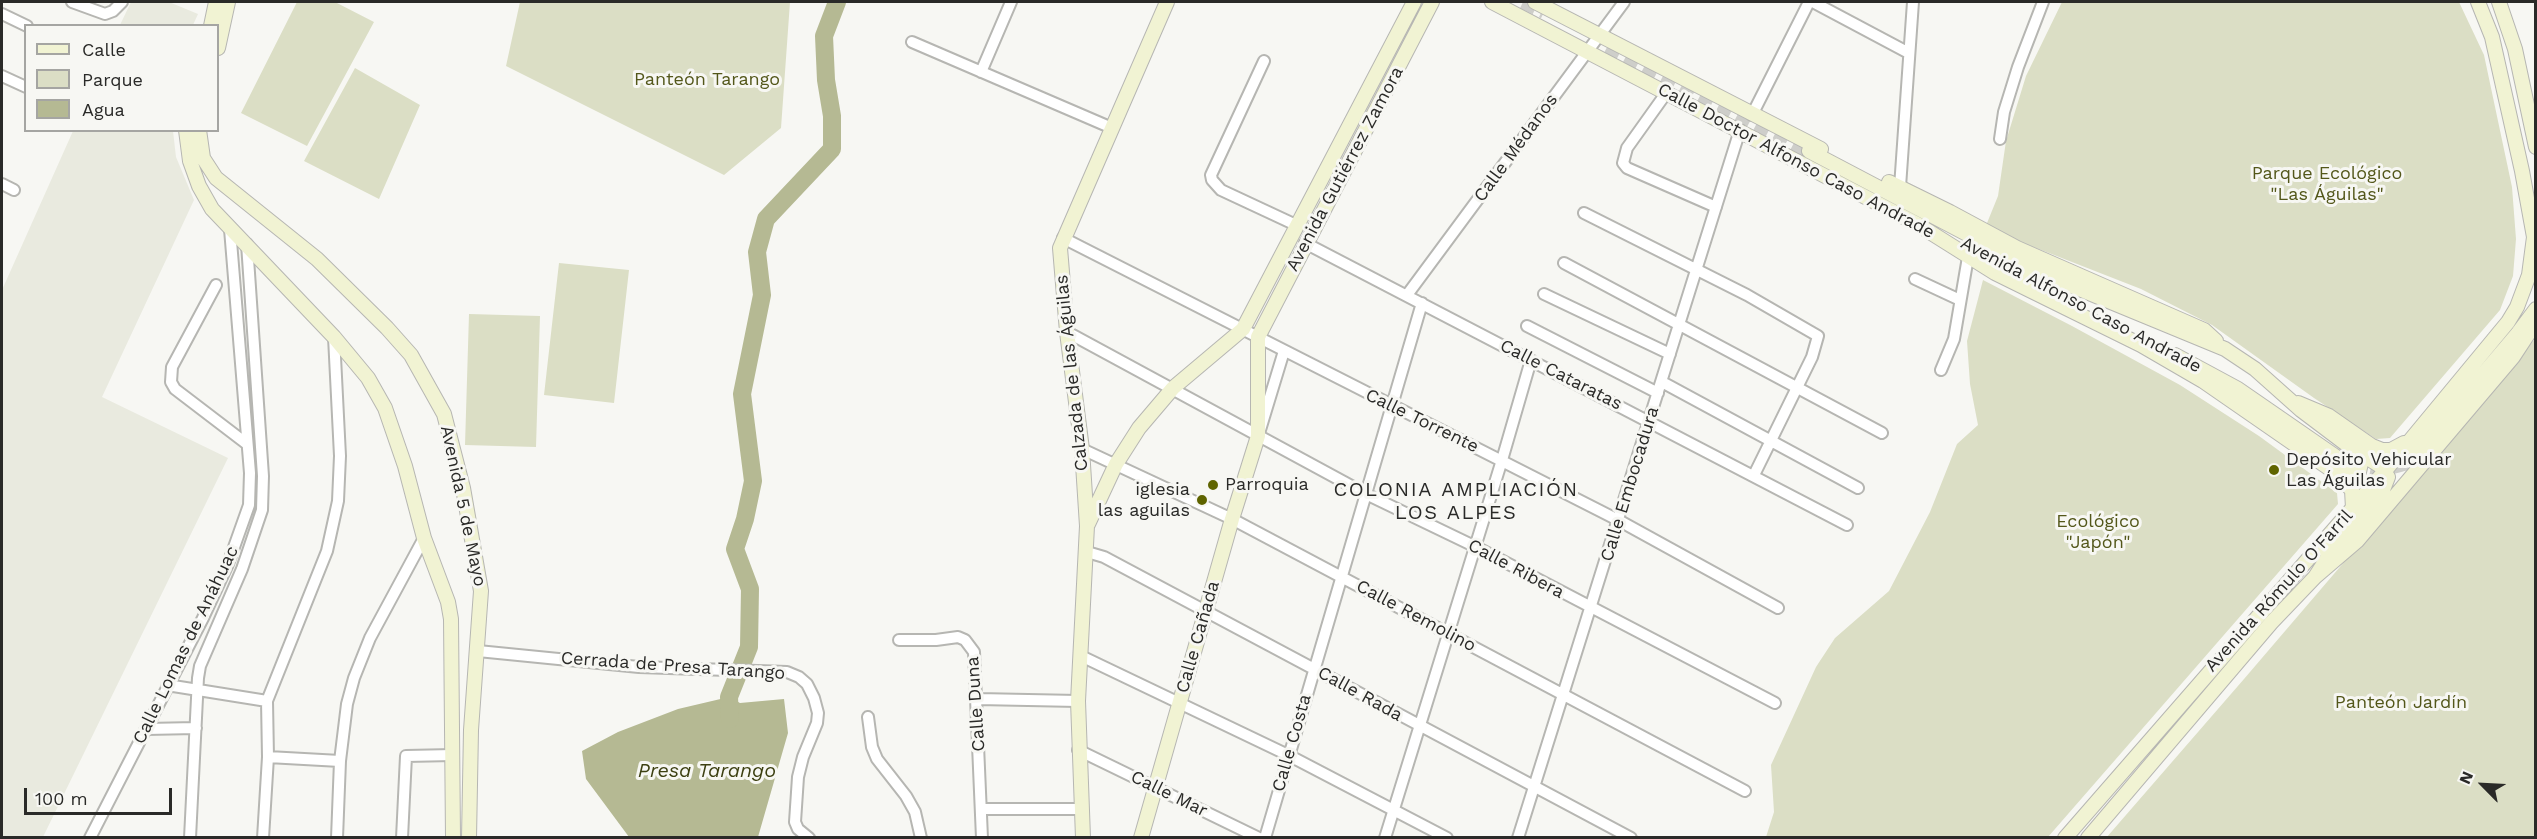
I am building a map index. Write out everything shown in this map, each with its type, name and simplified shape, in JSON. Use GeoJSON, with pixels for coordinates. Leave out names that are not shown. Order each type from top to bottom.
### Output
{"type":"FeatureCollection","features":[{"type":"Feature","properties":{"kind":"main road"},"geometry":{"type":"LineString","coordinates":[[211,24],[216,2]]}},
{"type":"Feature","properties":{"kind":"main road"},"geometry":{"type":"LineString","coordinates":[[219,43],[228,2]]}},
{"type":"Feature","properties":{"kind":"main road","name":"Avenida Gutiérrez Zamora"},"geometry":{"type":"LineString","coordinates":[[1243,329],[1414,2]]}},
{"type":"Feature","properties":{"kind":"main road","name":"Avenida Gutiérrez Zamora"},"geometry":{"type":"LineString","coordinates":[[1258,337],[1432,2]]}},
{"type":"Feature","properties":{"kind":"main road","name":"Calle Doctor Alfonso Caso Andrade"},"geometry":{"type":"LineString","coordinates":[[1492,2],[1588,50],[1917,224],[1968,257],[2032,293],[2107,324],[2210,385],[2333,471],[2352,490],[2353,508]]}},
{"type":"Feature","properties":{"kind":"main road","name":"Calle Doctor Alfonso Caso Andrade"},"geometry":{"type":"LineString","coordinates":[[1534,2],[1752,115],[1900,187],[2017,249],[2204,330],[2225,349]]}},
{"type":"Feature","properties":{"kind":"main road","name":"Avenida Rómulo O'Farril"},"geometry":{"type":"LineString","coordinates":[[2064,837],[2384,472],[2508,322],[2524,292],[2532,263],[2534,237],[2522,171],[2492,37],[2478,2]]}},
{"type":"Feature","properties":{"kind":"main road"},"geometry":{"type":"LineString","coordinates":[[2499,2],[2515,49],[2535,147]]}},
{"type":"Feature","properties":{"kind":"main road","name":"Calzada de las Águilas"},"geometry":{"type":"LineString","coordinates":[[1083,837],[1078,750],[1078,701],[1087,526],[1082,449],[1067,332],[1060,248],[1112,128],[1162,3]]}},
{"type":"Feature","properties":{"kind":"main road","name":"Avenida 5 de Mayo"},"geometry":{"type":"LineString","coordinates":[[186,132],[190,161],[199,186],[212,209],[334,337],[368,378],[385,408],[405,466],[424,538],[443,586],[451,619],[453,837]]}},
{"type":"Feature","properties":{"kind":"main road","name":"Avenida 5 de Mayo"},"geometry":{"type":"LineString","coordinates":[[199,132],[203,158],[216,178],[317,259],[387,328],[411,355],[430,385],[444,414],[463,488],[481,591],[471,730],[469,837]]}},
{"type":"Feature","properties":{"kind":"main road","name":"Avenida Alfonso Caso Andrade"},"geometry":{"type":"LineString","coordinates":[[2348,465],[2218,376],[2132,332],[2107,324],[1997,264],[1922,218],[1807,154],[2043,274],[2225,349],[2255,369],[2291,401],[2350,447],[2376,463],[2384,472]]}},
{"type":"Feature","properties":{"kind":"main road"},"geometry":{"type":"LineString","coordinates":[[203,158],[213,193],[247,244]]}},
{"type":"Feature","properties":{"kind":"main road"},"geometry":{"type":"LineString","coordinates":[[1316,187],[1332,195]]}},
{"type":"Feature","properties":{"kind":"main road"},"geometry":{"type":"LineString","coordinates":[[2416,453],[2518,333],[2535,309]]}},
{"type":"Feature","properties":{"kind":"main road","name":"Avenida Rómulo O'Farril"},"geometry":{"type":"LineString","coordinates":[[2088,837],[2271,623],[2315,577],[2365,532],[2513,357],[2535,322]]}},
{"type":"Feature","properties":{"kind":"main road"},"geometry":{"type":"LineString","coordinates":[[1087,526],[1116,464],[1139,428],[1173,388],[1243,329]]}},
{"type":"Feature","properties":{"kind":"main road"},"geometry":{"type":"LineString","coordinates":[[2132,332],[2141,345]]}},
{"type":"Feature","properties":{"kind":"main road","name":"Calle Cañada"},"geometry":{"type":"LineString","coordinates":[[1141,837],[1258,436],[1258,337]]}},
{"type":"Feature","properties":{"kind":"main road"},"geometry":{"type":"LineString","coordinates":[[2291,401],[2329,416],[2372,446],[2382,450],[2398,447],[2411,438]]}},
{"type":"Feature","properties":{"kind":"main road"},"geometry":{"type":"LineString","coordinates":[[2333,471],[2352,477],[2359,472],[2361,463],[2359,457],[2350,447]]}},
{"type":"Feature","properties":{"kind":"main road"},"geometry":{"type":"LineString","coordinates":[[2315,577],[2328,557],[2382,495],[2388,477],[2384,472]]}},
{"type":"Feature","properties":{"kind":"main road"},"geometry":{"type":"LineString","coordinates":[[2260,611],[2271,623]]}},
{"type":"Feature","properties":{"kind":"street"},"geometry":{"type":"LineString","coordinates":[[72,2],[105,14],[113,11],[122,2]]}},
{"type":"Feature","properties":{"kind":"street"},"geometry":{"type":"LineString","coordinates":[[981,72],[1011,2]]}},
{"type":"Feature","properties":{"kind":"street","name":"Calle Médanos"},"geometry":{"type":"LineString","coordinates":[[1407,295],[1624,2]]}},
{"type":"Feature","properties":{"kind":"street"},"geometry":{"type":"LineString","coordinates":[[1752,115],[1811,2],[1907,52]]}},
{"type":"Feature","properties":{"kind":"street"},"geometry":{"type":"LineString","coordinates":[[1900,187],[1907,52],[1913,2]]}},
{"type":"Feature","properties":{"kind":"street"},"geometry":{"type":"LineString","coordinates":[[2000,140],[2004,112],[2018,67],[2043,2]]}},
{"type":"Feature","properties":{"kind":"street"},"geometry":{"type":"LineString","coordinates":[[2,14],[24,25]]}},
{"type":"Feature","properties":{"kind":"street"},"geometry":{"type":"LineString","coordinates":[[912,42],[1112,128]]}},
{"type":"Feature","properties":{"kind":"street"},"geometry":{"type":"LineString","coordinates":[[1264,61],[1211,175],[1212,180],[1221,190],[1296,225]]}},
{"type":"Feature","properties":{"kind":"street"},"geometry":{"type":"LineString","coordinates":[[2,76],[24,86]]}},
{"type":"Feature","properties":{"kind":"street"},"geometry":{"type":"LineString","coordinates":[[1667,92],[1627,148],[1623,163],[1627,168],[1716,207]]}},
{"type":"Feature","properties":{"kind":"street","name":"Calle Embocadura"},"geometry":{"type":"LineString","coordinates":[[1518,837],[1740,130]]}},
{"type":"Feature","properties":{"kind":"street"},"geometry":{"type":"LineString","coordinates":[[2,184],[14,190]]}},
{"type":"Feature","properties":{"kind":"street"},"geometry":{"type":"LineString","coordinates":[[1584,213],[1747,295],[1815,333],[1818,341],[1754,475]]}},
{"type":"Feature","properties":{"kind":"street","name":"Calle Lomas de Anáhuac"},"geometry":{"type":"LineString","coordinates":[[90,837],[203,618],[249,505],[250,473],[230,229]]}},
{"type":"Feature","properties":{"kind":"street","name":"Calle Torrente"},"geometry":{"type":"LineString","coordinates":[[1063,238],[1618,520],[1778,608]]}},
{"type":"Feature","properties":{"kind":"street","name":"Calle Cataratas"},"geometry":{"type":"LineString","coordinates":[[1305,243],[1650,420],[1847,525]]}},
{"type":"Feature","properties":{"kind":"street","name":"Calle Lomas de Anáhuac"},"geometry":{"type":"LineString","coordinates":[[190,837],[200,666],[242,569],[262,510],[262,476],[247,244]]}},
{"type":"Feature","properties":{"kind":"street"},"geometry":{"type":"LineString","coordinates":[[1941,370],[1954,339],[1968,257]]}},
{"type":"Feature","properties":{"kind":"street"},"geometry":{"type":"LineString","coordinates":[[1564,263],[1882,433]]}},
{"type":"Feature","properties":{"kind":"street"},"geometry":{"type":"LineString","coordinates":[[1915,279],[1960,300]]}},
{"type":"Feature","properties":{"kind":"street"},"geometry":{"type":"LineString","coordinates":[[216,285],[172,367],[171,382],[176,389],[247,444]]}},
{"type":"Feature","properties":{"kind":"street"},"geometry":{"type":"LineString","coordinates":[[1544,294],[1670,354]]}},
{"type":"Feature","properties":{"kind":"street","name":"Calle Costa"},"geometry":{"type":"LineString","coordinates":[[1265,837],[1422,303]]}},
{"type":"Feature","properties":{"kind":"street"},"geometry":{"type":"LineString","coordinates":[[1527,326],[1660,387],[1858,488]]}},
{"type":"Feature","properties":{"kind":"street","name":"Calle Ribera"},"geometry":{"type":"LineString","coordinates":[[1067,332],[1366,494],[1476,547],[1775,704]]}},
{"type":"Feature","properties":{"kind":"street"},"geometry":{"type":"LineString","coordinates":[[263,837],[268,757],[267,701],[327,551],[338,501],[340,456],[334,337]]}},
{"type":"Feature","properties":{"kind":"street","name":"Calle Cañada"},"geometry":{"type":"LineString","coordinates":[[1258,436],[1284,351]]}},
{"type":"Feature","properties":{"kind":"street"},"geometry":{"type":"LineString","coordinates":[[1385,837],[1476,547],[1531,360]]}},
{"type":"Feature","properties":{"kind":"street","name":"Calle Remolino"},"geometry":{"type":"LineString","coordinates":[[1082,449],[1232,519],[1745,791]]}},
{"type":"Feature","properties":{"kind":"street"},"geometry":{"type":"LineString","coordinates":[[337,837],[340,761],[347,704],[354,678],[370,638],[424,538]]}},
{"type":"Feature","properties":{"kind":"street","name":"Calle Rada"},"geometry":{"type":"LineString","coordinates":[[1087,552],[1104,558],[1631,837]]}},
{"type":"Feature","properties":{"kind":"street","name":"Calle Duna"},"geometry":{"type":"LineString","coordinates":[[899,640],[936,640],[950,637],[965,640],[975,651],[982,837]]}},
{"type":"Feature","properties":{"kind":"street","name":"Cerrada de Presa Tarango"},"geometry":{"type":"LineString","coordinates":[[478,651],[639,667],[793,674],[807,684],[818,713],[817,723],[803,757],[798,777],[795,822],[798,830],[809,837]]}},
{"type":"Feature","properties":{"kind":"street"},"geometry":{"type":"LineString","coordinates":[[1081,656],[1288,755],[1447,837]]}},
{"type":"Feature","properties":{"kind":"street"},"geometry":{"type":"LineString","coordinates":[[167,685],[267,701]]}},
{"type":"Feature","properties":{"kind":"street"},"geometry":{"type":"LineString","coordinates":[[978,699],[1078,701]]}},
{"type":"Feature","properties":{"kind":"street"},"geometry":{"type":"LineString","coordinates":[[868,717],[872,747],[877,759],[906,796],[915,812],[921,837]]}},
{"type":"Feature","properties":{"kind":"street"},"geometry":{"type":"LineString","coordinates":[[147,729],[196,728]]}},
{"type":"Feature","properties":{"kind":"street","name":"Calle Mar"},"geometry":{"type":"LineString","coordinates":[[1078,750],[1259,837]]}},
{"type":"Feature","properties":{"kind":"street"},"geometry":{"type":"LineString","coordinates":[[402,837],[406,756],[453,756]]}},
{"type":"Feature","properties":{"kind":"street"},"geometry":{"type":"LineString","coordinates":[[268,757],[340,761]]}},
{"type":"Feature","properties":{"kind":"street"},"geometry":{"type":"LineString","coordinates":[[981,809],[1081,809]]}},
{"type":"Feature","properties":{"kind":"shaded area"},"geometry":{"type":"Polygon","coordinates":[[[131,2],[169,2],[198,14],[193,24],[120,24],[131,2]]]}},
{"type":"Feature","properties":{"kind":"shaded area"},"geometry":{"type":"Polygon","coordinates":[[[73,132],[173,132],[176,157],[194,200],[102,397],[228,458],[43,837],[2,837],[2,290],[73,132]]]}},
{"type":"Feature","properties":{"kind":"green space"},"geometry":{"type":"Polygon","coordinates":[[[297,2],[335,2],[374,22],[307,146],[241,113],[297,2]]]}},
{"type":"Feature","properties":{"kind":"green space","name":"Panteón Tarango"},"geometry":{"type":"Polygon","coordinates":[[[520,2],[790,2],[781,128],[724,175],[506,66],[520,2]]]}},
{"type":"Feature","properties":{"kind":"green space","name":"Parque Ecológico \"Las Águilas\""},"geometry":{"type":"Polygon","coordinates":[[[2062,2],[2459,2],[2484,55],[2512,187],[2516,239],[2513,276],[2500,310],[2390,438],[2376,439],[2212,325],[2141,289],[1985,228],[1998,196],[2006,141],[2026,76],[2062,2]]]}},
{"type":"Feature","properties":{"kind":"green space"},"geometry":{"type":"Polygon","coordinates":[[[355,68],[420,105],[379,199],[304,161],[355,68]]]}},
{"type":"Feature","properties":{"kind":"green space"},"geometry":{"type":"Polygon","coordinates":[[[559,263],[629,270],[614,403],[544,395],[559,263]]]}},
{"type":"Feature","properties":{"kind":"green space","name":"Ecológico \"Japón\""},"geometry":{"type":"Polygon","coordinates":[[[1983,280],[2180,385],[2259,436],[2337,493],[2338,504],[2048,837],[1766,837],[1774,812],[1771,765],[1816,667],[1835,638],[1889,591],[1930,512],[1957,444],[1978,425],[1970,384],[1967,341],[1983,280]]]}},
{"type":"Feature","properties":{"kind":"green space"},"geometry":{"type":"Polygon","coordinates":[[[469,314],[540,316],[536,447],[465,445],[469,314]]]}},
{"type":"Feature","properties":{"kind":"green space","name":"Panteón Jardín"},"geometry":{"type":"Polygon","coordinates":[[[2535,339],[2535,837],[2106,838],[2244,679],[2535,339]]]}},
{"type":"Feature","properties":{"kind":"water","name":"Presa Tarango"},"geometry":{"type":"Polygon","coordinates":[[[729,697],[740,703],[784,699],[788,733],[758,837],[629,837],[586,779],[582,751],[618,732],[678,709],[729,697]]]}},
{"type":"Feature","properties":{"kind":"waterway"},"geometry":{"type":"LineString","coordinates":[[730,719],[729,697],[749,647],[750,589],[735,549],[745,519],[753,481],[742,394],[762,295],[757,252],[766,219],[832,149],[832,116],[826,80],[824,36],[837,2]]}},
{"type":"Feature","properties":{"kind":"tunnel"},"geometry":{"type":"LineString","coordinates":[[1523,2],[1544,12]]}},
{"type":"Feature","properties":{"kind":"tunnel"},"geometry":{"type":"LineString","coordinates":[[1604,53],[1806,157]]}},
{"type":"Feature","properties":{"kind":"tunnel"},"geometry":{"type":"LineString","coordinates":[[2350,465],[2378,471],[2404,464],[2416,453]]}},
{"type":"Feature","properties":{"kind":"place","name":"Depósito Vehicular Las Águilas"},"geometry":{"type":"Point","coordinates":[2274,470]}},
{"type":"Feature","properties":{"kind":"place","name":"Parroquia"},"geometry":{"type":"Point","coordinates":[1213,485]}},
{"type":"Feature","properties":{"kind":"place","name":"iglesia las aguilas"},"geometry":{"type":"Point","coordinates":[1202,500]}},
{"type":"Feature","properties":{"kind":"district","name":"COLONIA AMPLIACIÓN LOS ALPES"},"geometry":{"type":"Point","coordinates":[1456,502]}}]}
